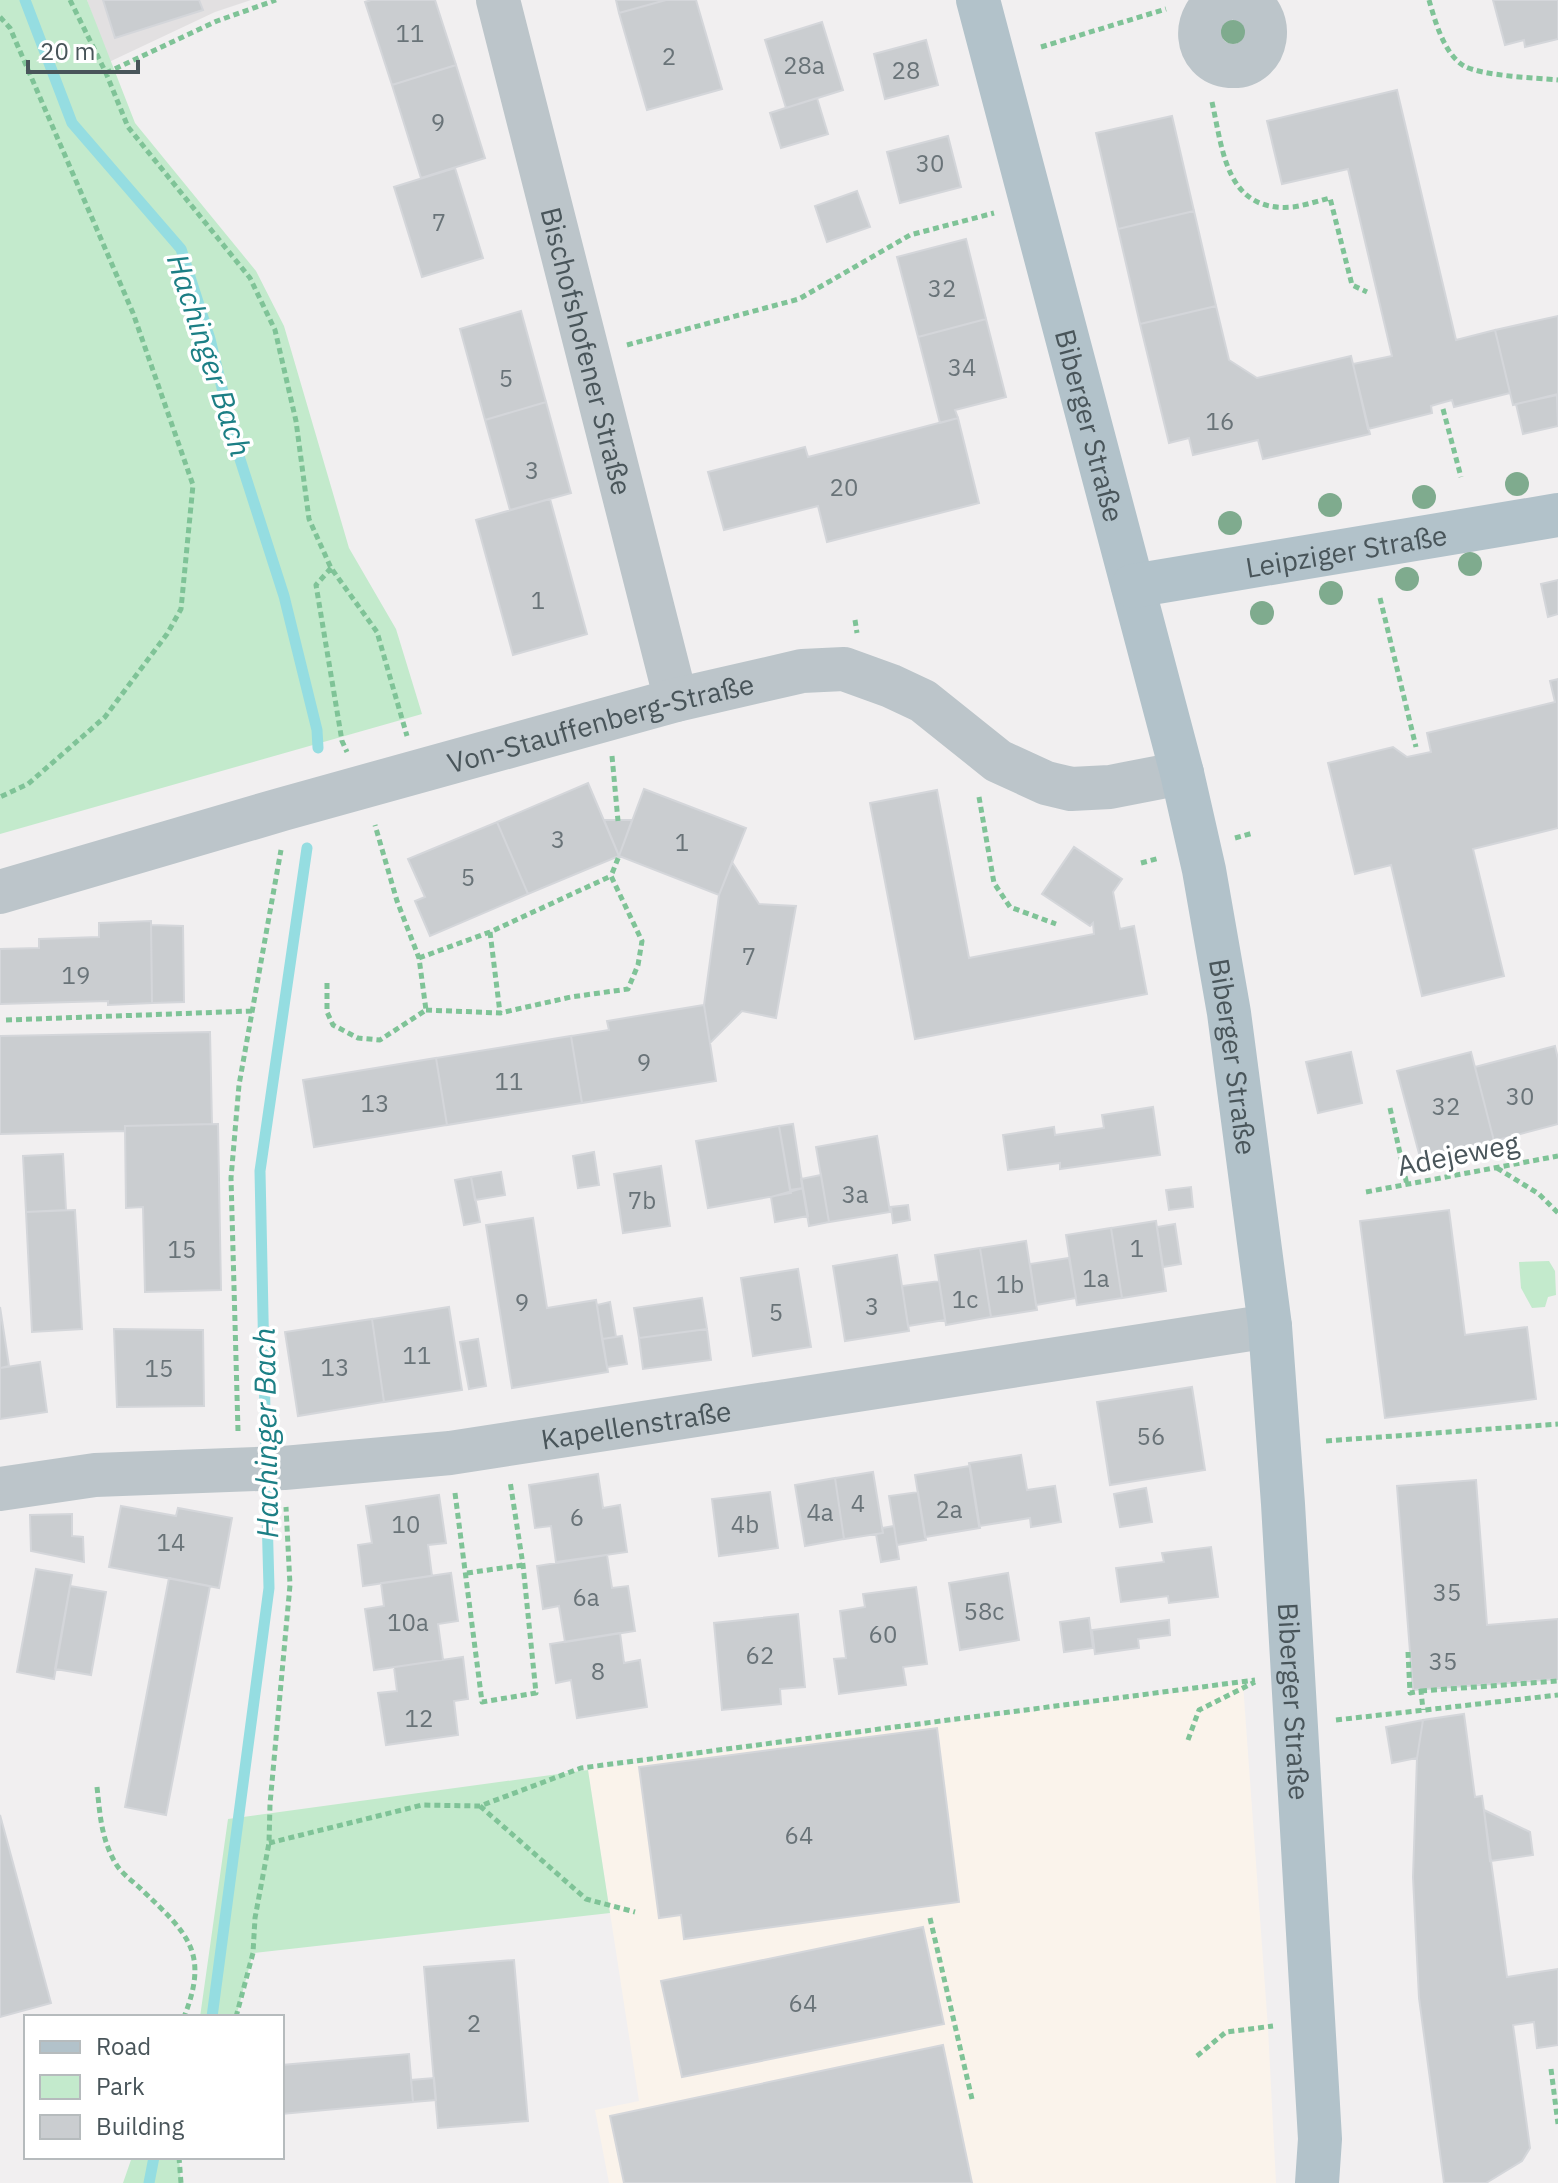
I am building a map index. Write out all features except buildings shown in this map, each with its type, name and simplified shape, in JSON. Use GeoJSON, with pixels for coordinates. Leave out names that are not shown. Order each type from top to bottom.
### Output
{"type":"FeatureCollection","features":[{"type":"Feature","properties":{"kind":"main road","name":"Biberger Straße"},"geometry":{"type":"LineString","coordinates":[[978,0],[1182,773],[1204,870],[1229,1013],[1270,1326],[1320,2139],[1317,2183]]}},
{"type":"Feature","properties":{"kind":"main road","name":"Leipziger Straße"},"geometry":{"type":"LineString","coordinates":[[1133,586],[1558,515]]}},
{"type":"Feature","properties":{"kind":"main road","name":"Biberger Straße"},"geometry":{"type":"LineString","coordinates":[[1320,2139],[1330,2183]]}},
{"type":"Feature","properties":{"kind":"street","name":"Bischofshofener Straße"},"geometry":{"type":"LineString","coordinates":[[498,0],[676,700]]}},
{"type":"Feature","properties":{"kind":"street"},"geometry":{"type":"LineString","coordinates":[[1236,3],[1263,16],[1267,34],[1261,51],[1248,62],[1230,66],[1213,60],[1202,46],[1199,27],[1236,3]]}},
{"type":"Feature","properties":{"kind":"street","name":"Von-Stauffenberg-Straße"},"geometry":{"type":"LineString","coordinates":[[0,892],[283,809],[676,700],[802,671],[844,669],[863,674],[923,701],[998,761],[1034,779],[1071,789],[1110,787],[1182,773]]}},
{"type":"Feature","properties":{"kind":"street","name":"Kapellenstraße"},"geometry":{"type":"LineString","coordinates":[[0,1489],[95,1475],[263,1469],[450,1453],[1270,1326]]}},
{"type":"Feature","properties":{"kind":"path"},"geometry":{"type":"LineString","coordinates":[[70,0],[106,73],[128,127],[250,278],[275,330],[296,421],[309,519],[331,568],[377,632],[416,772]]}},
{"type":"Feature","properties":{"kind":"path"},"geometry":{"type":"LineString","coordinates":[[106,73],[217,21],[276,0]]}},
{"type":"Feature","properties":{"kind":"path"},"geometry":{"type":"LineString","coordinates":[[1429,0],[1447,48],[1464,66],[1506,75],[1558,80]]}},
{"type":"Feature","properties":{"kind":"path"},"geometry":{"type":"LineString","coordinates":[[1041,47],[1171,7],[1236,3]]}},
{"type":"Feature","properties":{"kind":"path"},"geometry":{"type":"LineString","coordinates":[[0,17],[10,28],[133,313],[193,485],[181,609],[167,634],[105,717],[28,784],[0,797]]}},
{"type":"Feature","properties":{"kind":"path"},"geometry":{"type":"LineString","coordinates":[[1213,60],[1207,82],[1226,169],[1243,193],[1262,204],[1292,207],[1330,198],[1352,285],[1367,292]]}},
{"type":"Feature","properties":{"kind":"path"},"geometry":{"type":"LineString","coordinates":[[587,356],[799,299],[910,235],[963,221]]}},
{"type":"Feature","properties":{"kind":"path"},"geometry":{"type":"LineString","coordinates":[[1443,409],[1461,477]]}},
{"type":"Feature","properties":{"kind":"path"},"geometry":{"type":"LineString","coordinates":[[331,568],[316,585],[342,741],[363,787],[397,901],[419,958],[426,1010]]}},
{"type":"Feature","properties":{"kind":"path"},"geometry":{"type":"LineString","coordinates":[[1380,598],[1416,747]]}},
{"type":"Feature","properties":{"kind":"path"},"geometry":{"type":"LineString","coordinates":[[612,756],[618,821]]}},
{"type":"Feature","properties":{"kind":"path"},"geometry":{"type":"LineString","coordinates":[[998,761],[978,795],[994,883],[1010,907],[1056,924]]}},
{"type":"Feature","properties":{"kind":"path"},"geometry":{"type":"LineString","coordinates":[[237,2015],[253,1953],[255,1918],[269,1843],[290,1585],[263,1469],[231,1178],[239,1085],[280,860],[283,809]]}},
{"type":"Feature","properties":{"kind":"path"},"geometry":{"type":"LineString","coordinates":[[419,958],[490,932],[611,876],[619,856]]}},
{"type":"Feature","properties":{"kind":"path"},"geometry":{"type":"LineString","coordinates":[[327,983],[327,1012],[333,1025],[358,1038],[380,1040],[426,1010],[500,1013],[571,997],[628,989],[638,965],[642,941],[611,876]]}},
{"type":"Feature","properties":{"kind":"path"},"geometry":{"type":"LineString","coordinates":[[490,932],[500,1013]]}},
{"type":"Feature","properties":{"kind":"path"},"geometry":{"type":"LineString","coordinates":[[6,1020],[252,1011]]}},
{"type":"Feature","properties":{"kind":"path"},"geometry":{"type":"LineString","coordinates":[[1390,1108],[1407,1185]]}},
{"type":"Feature","properties":{"kind":"path","name":"Adejeweg"},"geometry":{"type":"LineString","coordinates":[[1366,1192],[1558,1156]]}},
{"type":"Feature","properties":{"kind":"path"},"geometry":{"type":"LineString","coordinates":[[1496,1167],[1539,1194],[1558,1213]]}},
{"type":"Feature","properties":{"kind":"path"},"geometry":{"type":"LineString","coordinates":[[1326,1441],[1558,1424]]}},
{"type":"Feature","properties":{"kind":"path"},"geometry":{"type":"LineString","coordinates":[[450,1453],[482,1702],[536,1693],[511,1483]]}},
{"type":"Feature","properties":{"kind":"path"},"geometry":{"type":"LineString","coordinates":[[467,1573],[523,1565]]}},
{"type":"Feature","properties":{"kind":"path"},"geometry":{"type":"LineString","coordinates":[[1408,1652],[1410,1693],[1558,1681]]}},
{"type":"Feature","properties":{"kind":"path"},"geometry":{"type":"LineString","coordinates":[[269,1843],[422,1805],[480,1806],[581,1768],[1262,1679],[1199,1710],[1188,1740]]}},
{"type":"Feature","properties":{"kind":"path"},"geometry":{"type":"LineString","coordinates":[[1421,1691],[1423,1710]]}},
{"type":"Feature","properties":{"kind":"path"},"geometry":{"type":"LineString","coordinates":[[1296,1725],[1558,1695]]}},
{"type":"Feature","properties":{"kind":"path"},"geometry":{"type":"LineString","coordinates":[[97,1787],[103,1836],[118,1866],[184,1931],[196,1963],[191,1999],[185,2015]]}},
{"type":"Feature","properties":{"kind":"path"},"geometry":{"type":"LineString","coordinates":[[480,1806],[586,1899],[635,1912]]}},
{"type":"Feature","properties":{"kind":"path"},"geometry":{"type":"LineString","coordinates":[[930,1918],[972,2099]]}},
{"type":"Feature","properties":{"kind":"path"},"geometry":{"type":"LineString","coordinates":[[1197,2056],[1226,2032],[1313,2021]]}},
{"type":"Feature","properties":{"kind":"path"},"geometry":{"type":"LineString","coordinates":[[1551,2069],[1558,2124]]}},
{"type":"Feature","properties":{"kind":"path"},"geometry":{"type":"LineString","coordinates":[[179,2159],[181,2183]]}},
{"type":"Feature","properties":{"kind":"shaded area"},"geometry":{"type":"Polygon","coordinates":[[[87,0],[251,0],[215,12],[109,62],[87,0]]]}},
{"type":"Feature","properties":{"kind":"shaded area"},"geometry":{"type":"Polygon","coordinates":[[[1243,1684],[1276,2183],[609,2183],[595,2110],[639,2101],[588,1770],[1243,1684]]]}},
{"type":"Feature","properties":{"kind":"green space"},"geometry":{"type":"Polygon","coordinates":[[[0,0],[87,0],[135,123],[256,271],[284,326],[349,548],[396,629],[422,714],[0,834],[0,0]]]}},
{"type":"Feature","properties":{"kind":"green space"},"geometry":{"type":"Polygon","coordinates":[[[1549,1261],[1555,1271],[1556,1295],[1548,1297],[1545,1307],[1532,1308],[1521,1288],[1519,1262],[1549,1261]]]}},
{"type":"Feature","properties":{"kind":"green space"},"geometry":{"type":"Polygon","coordinates":[[[588,1770],[610,1913],[253,1953],[237,2015],[200,2015],[228,1819],[588,1770]]]}},
{"type":"Feature","properties":{"kind":"green space"},"geometry":{"type":"Polygon","coordinates":[[[131,2159],[179,2159],[181,2183],[123,2183],[131,2159]]]}},
{"type":"Feature","properties":{"kind":"waterway","name":"Hachinger Bach"},"geometry":{"type":"LineString","coordinates":[[25,0],[72,123],[181,249],[210,339],[238,453],[284,596],[317,730],[318,748]]}},
{"type":"Feature","properties":{"kind":"waterway","name":"Hachinger Bach"},"geometry":{"type":"LineString","coordinates":[[266,1460],[260,1171],[307,848]]}},
{"type":"Feature","properties":{"kind":"waterway","name":"Hachinger Bach"},"geometry":{"type":"LineString","coordinates":[[212,2015],[269,1588],[266,1477]]}},
{"type":"Feature","properties":{"kind":"waterway","name":"Hachinger Bach"},"geometry":{"type":"LineString","coordinates":[[149,2183],[154,2159]]}}]}
